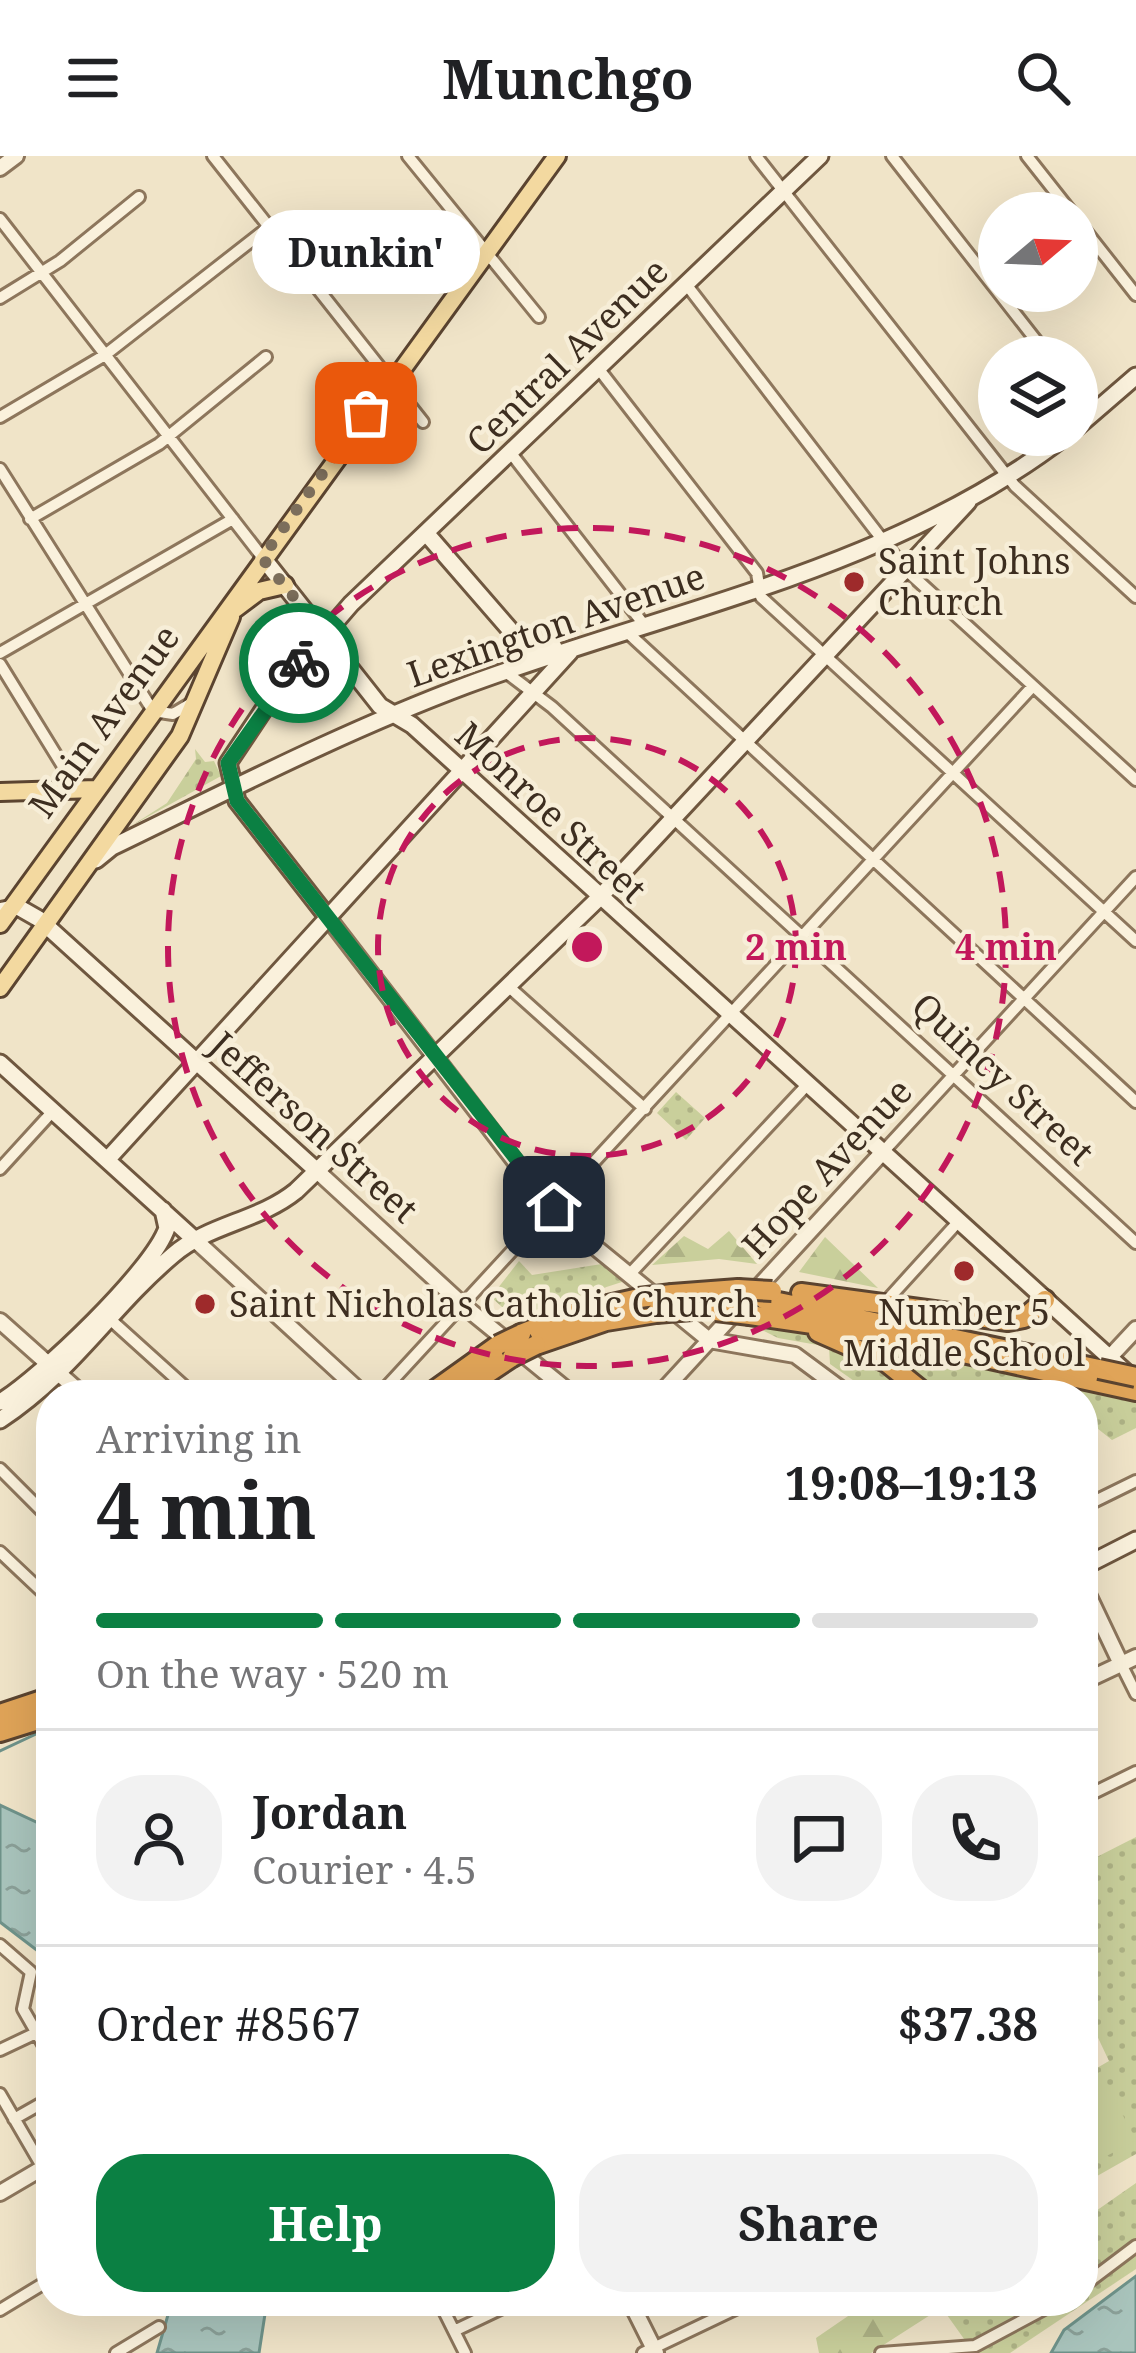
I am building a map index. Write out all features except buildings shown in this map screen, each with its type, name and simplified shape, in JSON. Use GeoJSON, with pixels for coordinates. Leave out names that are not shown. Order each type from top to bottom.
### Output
{"type":"FeatureCollection","features":[{"type":"Feature","properties":{"kind":"highway"},"geometry":{"type":"LineString","coordinates":[[455,1380],[577,1312],[639,1298],[768,1295],[1008,1321],[1024,1318],[1045,1300]]}},
{"type":"Feature","properties":{"kind":"highway"},"geometry":{"type":"LineString","coordinates":[[768,1295],[1104,1363],[1132,1384]]}},
{"type":"Feature","properties":{"kind":"highway"},"geometry":{"type":"LineString","coordinates":[[529,1340],[656,1312],[716,1311],[852,1329],[1132,1384]]}},
{"type":"Feature","properties":{"kind":"highway"},"geometry":{"type":"LineString","coordinates":[[750,1315],[856,1346],[910,1380]]}},
{"type":"Feature","properties":{"kind":"highway"},"geometry":{"type":"LineString","coordinates":[[472,1380],[505,1352]]}},
{"type":"Feature","properties":{"kind":"highway"},"geometry":{"type":"LineString","coordinates":[[2,1727],[36,1706]]}},
{"type":"Feature","properties":{"kind":"highway"},"geometry":{"type":"LineString","coordinates":[[2,1727],[36,1719]]}},
{"type":"Feature","properties":{"kind":"main road","name":"Main Avenue"},"geometry":{"type":"LineString","coordinates":[[0,924],[6,908],[87,789],[154,711],[557,156]]}},
{"type":"Feature","properties":{"kind":"main road","name":"Central Avenue"},"geometry":{"type":"LineString","coordinates":[[229,778],[276,691],[323,633],[820,156]]}},
{"type":"Feature","properties":{"kind":"main road"},"geometry":{"type":"LineString","coordinates":[[1098,411],[1136,376]]}},
{"type":"Feature","properties":{"kind":"main road","name":"Lexington Avenue"},"geometry":{"type":"LineString","coordinates":[[73,885],[112,847],[229,778],[455,689],[883,540],[968,502],[1036,456]]}},
{"type":"Feature","properties":{"kind":"main road"},"geometry":{"type":"LineString","coordinates":[[44,1380],[112,1321],[194,1238],[265,1212],[436,1056],[599,898],[968,502]]}},
{"type":"Feature","properties":{"kind":"main road"},"geometry":{"type":"LineString","coordinates":[[427,533],[516,649],[514,658],[455,689]]}},
{"type":"Feature","properties":{"kind":"main road","name":"Main Avenue"},"geometry":{"type":"LineString","coordinates":[[0,988],[180,736],[262,558]]}},
{"type":"Feature","properties":{"kind":"main road","name":"Monroe Street"},"geometry":{"type":"LineString","coordinates":[[262,558],[379,705],[463,772],[1045,1300],[1104,1363]]}},
{"type":"Feature","properties":{"kind":"main road"},"geometry":{"type":"LineString","coordinates":[[235,610],[267,586],[285,585]]}},
{"type":"Feature","properties":{"kind":"main road"},"geometry":{"type":"LineString","coordinates":[[504,628],[533,652],[579,647]]}},
{"type":"Feature","properties":{"kind":"main road"},"geometry":{"type":"LineString","coordinates":[[107,1160],[579,647]]}},
{"type":"Feature","properties":{"kind":"main road"},"geometry":{"type":"LineString","coordinates":[[229,778],[237,801],[329,919]]}},
{"type":"Feature","properties":{"kind":"main road"},"geometry":{"type":"LineString","coordinates":[[0,792],[87,789]]}},
{"type":"Feature","properties":{"kind":"main road","name":"Jefferson Street"},"geometry":{"type":"LineString","coordinates":[[6,908],[45,924],[316,1169]]}},
{"type":"Feature","properties":{"kind":"main road"},"geometry":{"type":"LineString","coordinates":[[0,1063],[194,1238]]}},
{"type":"Feature","properties":{"kind":"main road"},"geometry":{"type":"LineString","coordinates":[[38,1380],[55,1370],[153,1255],[167,1228],[163,1210]]}},
{"type":"Feature","properties":{"kind":"main road"},"geometry":{"type":"LineString","coordinates":[[0,1402],[36,1381]]}},
{"type":"Feature","properties":{"kind":"main road"},"geometry":{"type":"LineString","coordinates":[[0,1420],[36,1387]]}},
{"type":"Feature","properties":{"kind":"main road"},"geometry":{"type":"LineString","coordinates":[[1098,1559],[1136,1540]]}},
{"type":"Feature","properties":{"kind":"street"},"geometry":{"type":"LineString","coordinates":[[0,168],[16,156]]}},
{"type":"Feature","properties":{"kind":"street"},"geometry":{"type":"LineString","coordinates":[[213,156],[423,422]]}},
{"type":"Feature","properties":{"kind":"street"},"geometry":{"type":"LineString","coordinates":[[408,156],[538,317]]}},
{"type":"Feature","properties":{"kind":"street"},"geometry":{"type":"LineString","coordinates":[[756,156],[1007,476],[1136,597]]}},
{"type":"Feature","properties":{"kind":"street"},"geometry":{"type":"LineString","coordinates":[[892,156],[1033,336]]}},
{"type":"Feature","properties":{"kind":"street"},"geometry":{"type":"LineString","coordinates":[[1027,156],[1055,192]]}},
{"type":"Feature","properties":{"kind":"street"},"geometry":{"type":"LineString","coordinates":[[0,298],[42,273],[139,197]]}},
{"type":"Feature","properties":{"kind":"street","name":"Monroe Street"},"geometry":{"type":"LineString","coordinates":[[0,219],[262,558]]}},
{"type":"Feature","properties":{"kind":"street"},"geometry":{"type":"LineString","coordinates":[[0,418],[106,355],[269,227]]}},
{"type":"Feature","properties":{"kind":"street"},"geometry":{"type":"LineString","coordinates":[[1098,247],[1136,295]]}},
{"type":"Feature","properties":{"kind":"street"},"geometry":{"type":"LineString","coordinates":[[686,284],[904,568],[1136,781]]}},
{"type":"Feature","properties":{"kind":"street"},"geometry":{"type":"LineString","coordinates":[[30,519],[168,435],[266,357]]}},
{"type":"Feature","properties":{"kind":"street"},"geometry":{"type":"LineString","coordinates":[[598,368],[758,574],[761,597],[1136,941]]}},
{"type":"Feature","properties":{"kind":"street"},"geometry":{"type":"LineString","coordinates":[[510,452],[645,626]]}},
{"type":"Feature","properties":{"kind":"street"},"geometry":{"type":"LineString","coordinates":[[0,469],[154,711],[173,714],[194,700]]}},
{"type":"Feature","properties":{"kind":"street"},"geometry":{"type":"LineString","coordinates":[[0,653],[233,519]]}},
{"type":"Feature","properties":{"kind":"street"},"geometry":{"type":"LineString","coordinates":[[627,632],[1136,1102]]}},
{"type":"Feature","properties":{"kind":"street"},"geometry":{"type":"LineString","coordinates":[[0,664],[87,789]]}},
{"type":"Feature","properties":{"kind":"street","name":"Quincy Street"},"geometry":{"type":"LineString","coordinates":[[507,673],[673,818],[1136,1243]]}},
{"type":"Feature","properties":{"kind":"street"},"geometry":{"type":"LineString","coordinates":[[393,1380],[1033,686]]}},
{"type":"Feature","properties":{"kind":"street","name":"Hope Avenue"},"geometry":{"type":"LineString","coordinates":[[673,1380],[1136,877]]}},
{"type":"Feature","properties":{"kind":"street"},"geometry":{"type":"LineString","coordinates":[[329,919],[557,1216],[709,1340],[795,1355],[829,1380]]}},
{"type":"Feature","properties":{"kind":"street"},"geometry":{"type":"LineString","coordinates":[[508,986],[645,1109]]}},
{"type":"Feature","properties":{"kind":"street"},"geometry":{"type":"LineString","coordinates":[[629,1275],[806,1086]]}},
{"type":"Feature","properties":{"kind":"street"},"geometry":{"type":"LineString","coordinates":[[0,1169],[53,1111]]}},
{"type":"Feature","properties":{"kind":"street","name":"Jefferson Street"},"geometry":{"type":"LineString","coordinates":[[316,1169],[464,1306],[555,1380]]}},
{"type":"Feature","properties":{"kind":"street"},"geometry":{"type":"LineString","coordinates":[[890,1297],[958,1222]]}},
{"type":"Feature","properties":{"kind":"street"},"geometry":{"type":"LineString","coordinates":[[194,1238],[348,1380]]}},
{"type":"Feature","properties":{"kind":"street"},"geometry":{"type":"LineString","coordinates":[[0,1321],[66,1380]]}},
{"type":"Feature","properties":{"kind":"street"},"geometry":{"type":"LineString","coordinates":[[112,1321],[177,1380]]}},
{"type":"Feature","properties":{"kind":"street"},"geometry":{"type":"LineString","coordinates":[[1104,1363],[1136,1328]]}},
{"type":"Feature","properties":{"kind":"street"},"geometry":{"type":"LineString","coordinates":[[0,1468],[36,1505]]}},
{"type":"Feature","properties":{"kind":"street"},"geometry":{"type":"LineString","coordinates":[[1098,1500],[1136,1481]]}},
{"type":"Feature","properties":{"kind":"street"},"geometry":{"type":"LineString","coordinates":[[0,1552],[36,1586]]}},
{"type":"Feature","properties":{"kind":"street"},"geometry":{"type":"LineString","coordinates":[[1098,1609],[1129,1661],[1136,1694]]}},
{"type":"Feature","properties":{"kind":"street"},"geometry":{"type":"LineString","coordinates":[[1098,1675],[1129,1661]]}},
{"type":"Feature","properties":{"kind":"street"},"geometry":{"type":"LineString","coordinates":[[1098,1791],[1136,1772]]}},
{"type":"Feature","properties":{"kind":"street"},"geometry":{"type":"LineString","coordinates":[[0,1945],[31,1972],[22,2009],[36,2033],[0,2050]]}},
{"type":"Feature","properties":{"kind":"street"},"geometry":{"type":"LineString","coordinates":[[0,2094],[36,2150]]}},
{"type":"Feature","properties":{"kind":"street"},"geometry":{"type":"LineString","coordinates":[[14,2119],[36,2107]]}},
{"type":"Feature","properties":{"kind":"street"},"geometry":{"type":"LineString","coordinates":[[0,2193],[36,2172]]}},
{"type":"Feature","properties":{"kind":"street"},"geometry":{"type":"LineString","coordinates":[[1098,2275],[1136,2246]]}},
{"type":"Feature","properties":{"kind":"street"},"geometry":{"type":"LineString","coordinates":[[0,2310],[36,2288]]}},
{"type":"Feature","properties":{"kind":"street"},"geometry":{"type":"LineString","coordinates":[[447,2316],[465,2353]]}},
{"type":"Feature","properties":{"kind":"street"},"geometry":{"type":"LineString","coordinates":[[454,2331],[486,2316]]}},
{"type":"Feature","properties":{"kind":"street"},"geometry":{"type":"LineString","coordinates":[[636,2316],[651,2351],[722,2316]]}},
{"type":"Feature","properties":{"kind":"street"},"geometry":{"type":"LineString","coordinates":[[881,2353],[975,2346],[1031,2316]]}},
{"type":"Feature","properties":{"kind":"street"},"geometry":{"type":"LineString","coordinates":[[116,2353],[159,2327]]}},
{"type":"Feature","properties":{"kind":"green space"},"geometry":{"type":"Polygon","coordinates":[[[195,749],[205,762],[214,761],[221,776],[131,826],[167,803],[196,759],[195,749]]]}},
{"type":"Feature","properties":{"kind":"green space"},"geometry":{"type":"Polygon","coordinates":[[[676,1092],[705,1118],[686,1140],[657,1113],[676,1092]]]}},
{"type":"Feature","properties":{"kind":"green space"},"geometry":{"type":"Polygon","coordinates":[[[729,1231],[757,1264],[719,1259],[652,1265],[684,1236],[708,1249],[729,1231]]]}},
{"type":"Feature","properties":{"kind":"green space"},"geometry":{"type":"Polygon","coordinates":[[[825,1237],[878,1288],[799,1272],[825,1237]]]}},
{"type":"Feature","properties":{"kind":"green space"},"geometry":{"type":"Polygon","coordinates":[[[519,1261],[532,1275],[608,1263],[622,1282],[513,1317],[491,1297],[519,1261]]]}},
{"type":"Feature","properties":{"kind":"green space"},"geometry":{"type":"Polygon","coordinates":[[[750,1324],[840,1344],[902,1380],[853,1380],[830,1364],[829,1347],[778,1338],[750,1324]]]}},
{"type":"Feature","properties":{"kind":"green space"},"geometry":{"type":"Polygon","coordinates":[[[883,1345],[1047,1380],[926,1380],[883,1345]]]}},
{"type":"Feature","properties":{"kind":"green space"},"geometry":{"type":"Polygon","coordinates":[[[1098,1391],[1136,1399],[1136,1428],[1112,1440],[1098,1429],[1098,1391]]]}},
{"type":"Feature","properties":{"kind":"green space"},"geometry":{"type":"Polygon","coordinates":[[[1136,1837],[1136,2154],[1098,2176],[1098,2067],[1109,2061],[1098,2038],[1098,1856],[1136,1837]]]}},
{"type":"Feature","properties":{"kind":"green space"},"geometry":{"type":"Polygon","coordinates":[[[1098,2073],[1136,2140],[1098,2161],[1098,2073]]]}},
{"type":"Feature","properties":{"kind":"green space"},"geometry":{"type":"Polygon","coordinates":[[[1136,2183],[1136,2269],[1098,2294],[1098,2210],[1136,2183]]]}},
{"type":"Feature","properties":{"kind":"green space"},"geometry":{"type":"Polygon","coordinates":[[[848,2316],[929,2316],[871,2353],[819,2353],[816,2338],[848,2316]]]}},
{"type":"Feature","properties":{"kind":"green space"},"geometry":{"type":"Polygon","coordinates":[[[948,2316],[1066,2316],[1010,2353],[974,2353],[948,2316]]]}},
{"type":"Feature","properties":{"kind":"water"},"geometry":{"type":"Polygon","coordinates":[[[0,1805],[36,1822],[36,1950],[0,1922],[0,1805]]]}},
{"type":"Feature","properties":{"kind":"water"},"geometry":{"type":"Polygon","coordinates":[[[1136,2276],[1136,2353],[1051,2353],[1064,2330],[1083,2316],[1098,2316],[1098,2304],[1136,2276]]]}},
{"type":"Feature","properties":{"kind":"water"},"geometry":{"type":"Polygon","coordinates":[[[168,2316],[265,2316],[259,2353],[157,2353],[168,2316]]]}},
{"type":"Feature","properties":{"kind":"waterway"},"geometry":{"type":"LineString","coordinates":[[0,1751],[36,1734]]}},
{"type":"Feature","properties":{"kind":"way so far"},"geometry":{"type":"LineString","coordinates":[[299,663],[323,633],[262,558],[366,413]]}},
{"type":"Feature","properties":{"kind":"place","name":"Dunkin'"},"geometry":{"type":"Point","coordinates":[366,413]}},
{"type":"Feature","properties":{"kind":"place","name":"Saint Johns Church"},"geometry":{"type":"Point","coordinates":[854,582]}},
{"type":"Feature","properties":{"kind":"place","name":"Number 5 Middle School"},"geometry":{"type":"Point","coordinates":[964,1271]}},
{"type":"Feature","properties":{"kind":"place","name":"Saint Nicholas Catholic Church"},"geometry":{"type":"Point","coordinates":[205,1304]}},
{"type":"Feature","properties":{"kind":"route"},"geometry":{"type":"LineString","coordinates":[[299,663],[228,763],[237,801],[554,1207]]}}]}
